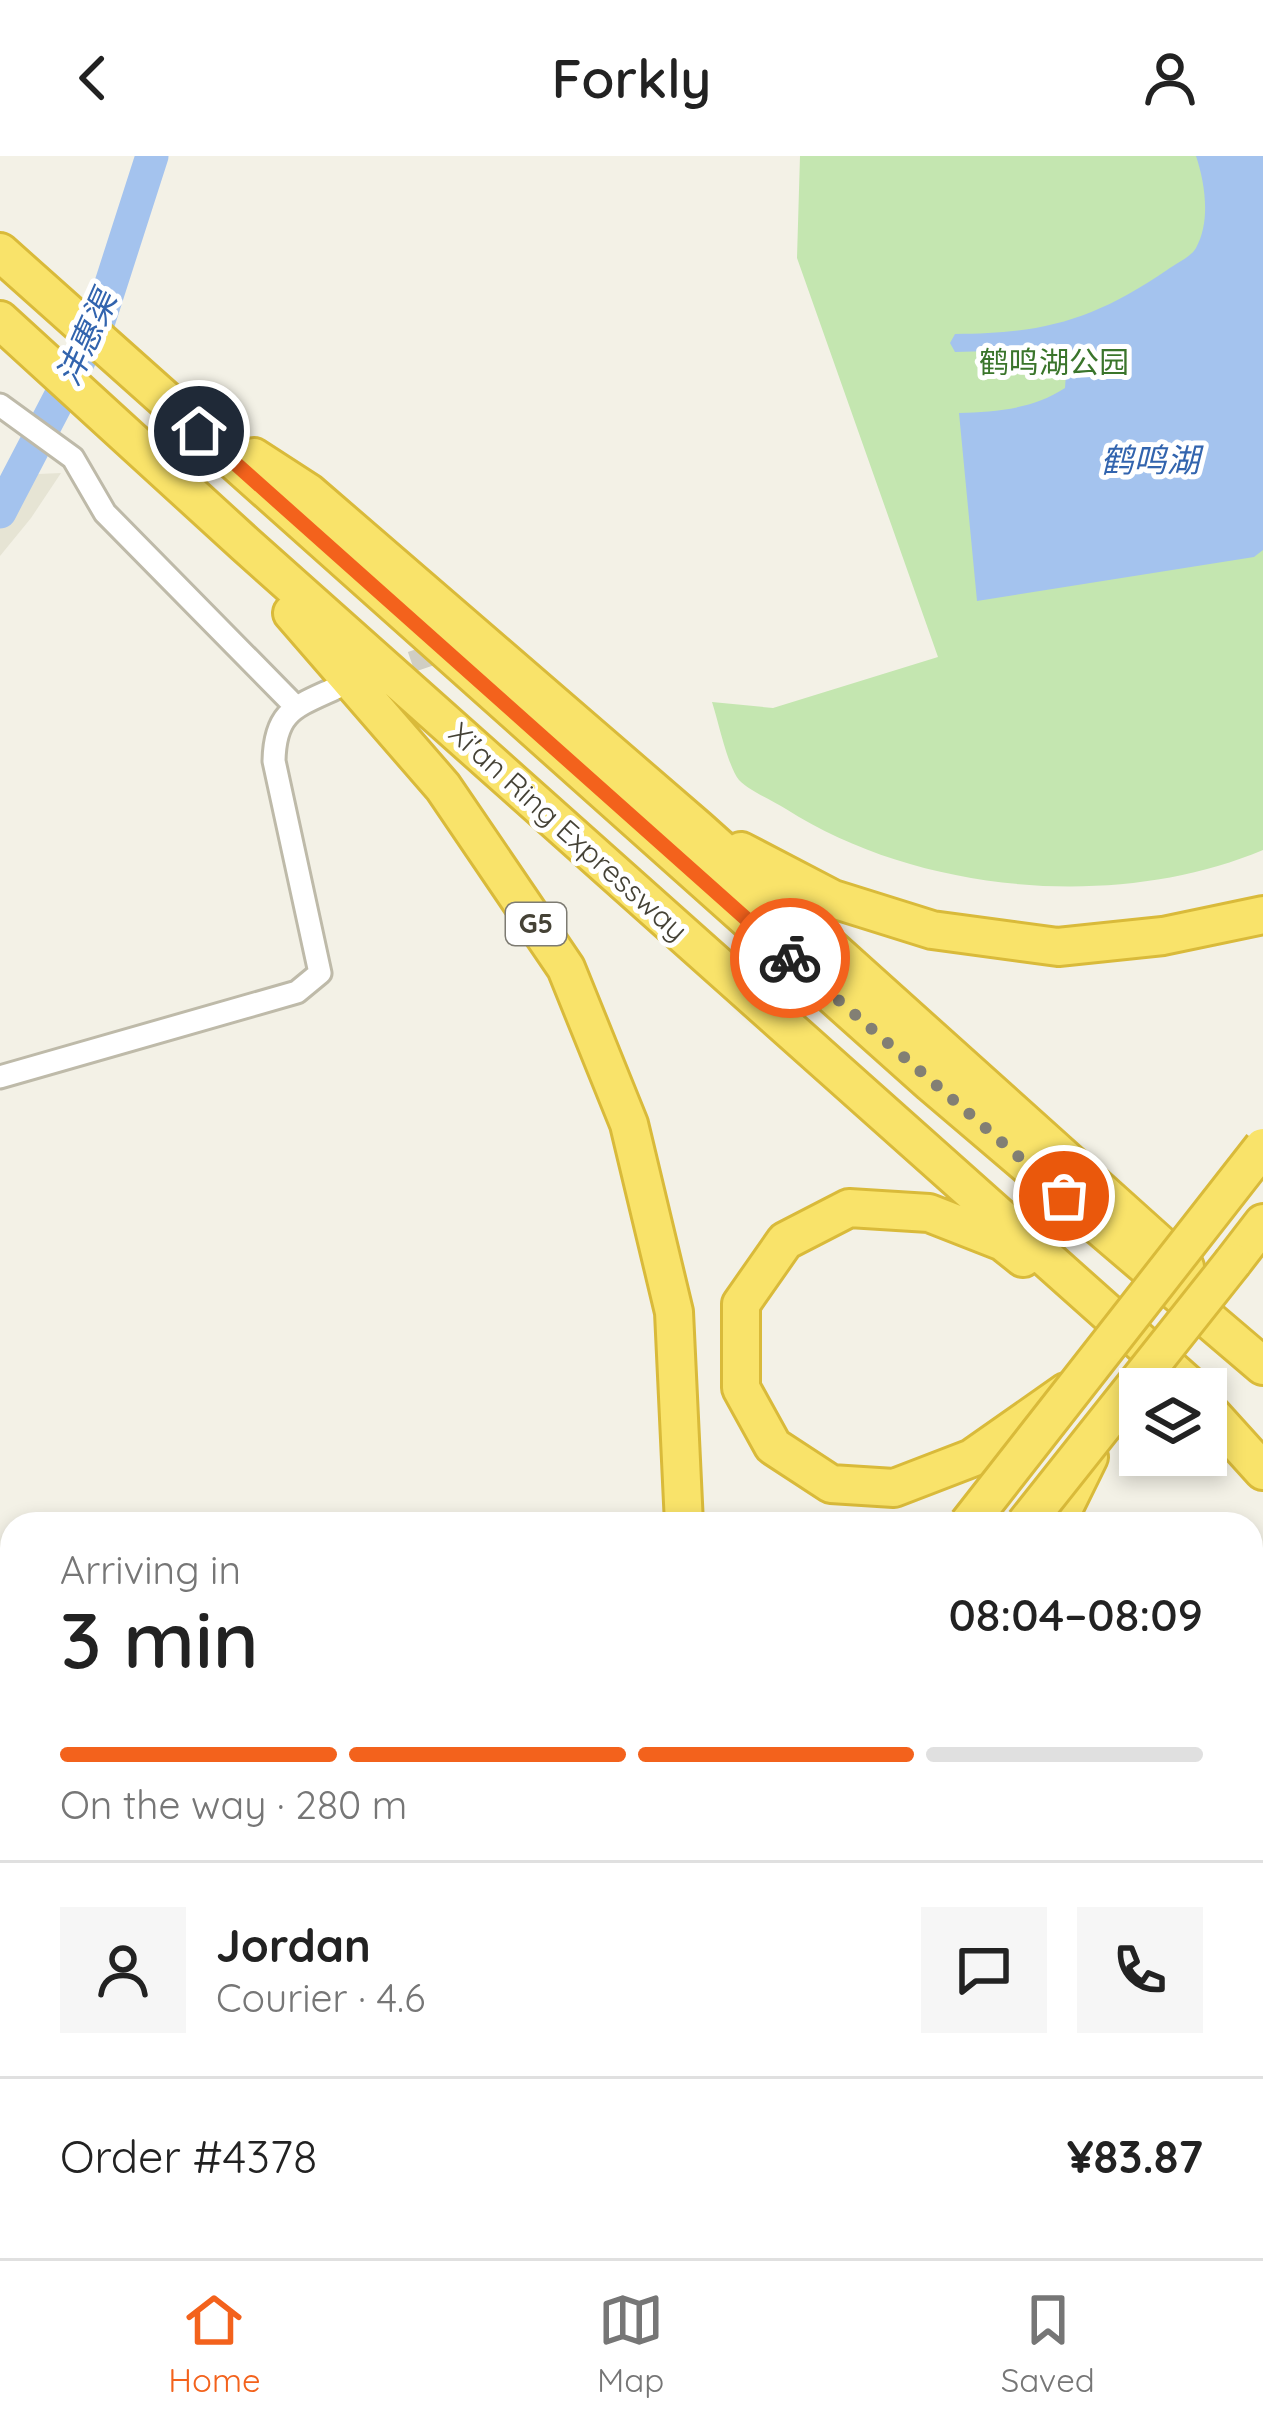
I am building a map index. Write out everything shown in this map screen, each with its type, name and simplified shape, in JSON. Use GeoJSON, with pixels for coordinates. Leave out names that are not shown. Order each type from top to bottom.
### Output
{"type":"FeatureCollection","features":[{"type":"Feature","properties":{"kind":"highway","name":"Xi'an Ring Expressway"},"geometry":{"type":"LineString","coordinates":[[0,252],[931,1083],[1263,1366]]}},
{"type":"Feature","properties":{"kind":"highway","name":"Xi'an Ring Expressway"},"geometry":{"type":"LineString","coordinates":[[8,327],[1168,1368]]}},
{"type":"Feature","properties":{"kind":"highway"},"geometry":{"type":"LineString","coordinates":[[166,401],[308,492],[698,829],[1263,1338]]}},
{"type":"Feature","properties":{"kind":"highway","name":"G5"},"geometry":{"type":"LineString","coordinates":[[137,441],[443,787],[566,968],[628,1124],[674,1312],[683,1512]]}},
{"type":"Feature","properties":{"kind":"highway"},"geometry":{"type":"LineString","coordinates":[[698,829],[833,899],[932,930],[1058,947],[1163,936],[1263,915]]}},
{"type":"Feature","properties":{"kind":"highway"},"geometry":{"type":"LineString","coordinates":[[977,1512],[1263,1147]]}},
{"type":"Feature","properties":{"kind":"highway"},"geometry":{"type":"LineString","coordinates":[[1078,1383],[972,1459],[894,1488],[831,1484],[773,1446],[741,1388],[741,1304],[785,1241],[849,1208],[929,1213],[1003,1242],[1165,1368]]}},
{"type":"Feature","properties":{"kind":"highway"},"geometry":{"type":"LineString","coordinates":[[1034,1512],[1263,1223]]}},
{"type":"Feature","properties":{"kind":"highway"},"geometry":{"type":"LineString","coordinates":[[1232,1262],[1263,1237]]}},
{"type":"Feature","properties":{"kind":"highway"},"geometry":{"type":"LineString","coordinates":[[1062,1512],[1106,1421]]}},
{"type":"Feature","properties":{"kind":"highway"},"geometry":{"type":"LineString","coordinates":[[1227,1421],[1263,1450]]}},
{"type":"Feature","properties":{"kind":"highway"},"geometry":{"type":"LineString","coordinates":[[1227,1429],[1263,1472]]}},
{"type":"Feature","properties":{"kind":"street"},"geometry":{"type":"LineString","coordinates":[[0,405],[73,458],[105,513],[296,706]]}},
{"type":"Feature","properties":{"kind":"street"},"geometry":{"type":"LineString","coordinates":[[0,1077],[297,992],[320,973],[274,761],[278,723],[296,706],[336,688]]}},
{"type":"Feature","properties":{"kind":"shaded area"},"geometry":{"type":"Polygon","coordinates":[[[61,473],[0,556],[0,497],[15,475],[61,473]]]}},
{"type":"Feature","properties":{"kind":"green space","name":"鹤鸣湖公园"},"geometry":{"type":"Polygon","coordinates":[[[800,156],[1263,156],[1263,850],[1206,869],[1146,881],[1020,884],[896,860],[839,838],[739,780],[712,702],[773,708],[938,657],[797,258],[800,156]]]}},
{"type":"Feature","properties":{"kind":"water","name":"鹤鸣湖"},"geometry":{"type":"Polygon","coordinates":[[[1196,156],[1263,156],[1263,550],[1254,557],[977,601],[959,413],[1014,408],[1053,395],[1065,388],[1067,360],[1056,349],[955,352],[950,343],[955,334],[1041,327],[1091,312],[1187,257],[1201,237],[1205,214],[1196,156]]]}},
{"type":"Feature","properties":{"kind":"waterway","name":"沣惠渠"},"geometry":{"type":"LineString","coordinates":[[0,512],[98,324],[152,156]]}},
{"type":"Feature","properties":{"kind":"tunnel"},"geometry":{"type":"LineString","coordinates":[[382,672],[449,649]]}},
{"type":"Feature","properties":{"kind":"way so far"},"geometry":{"type":"LineString","coordinates":[[790,958],[1064,1196]]}},
{"type":"Feature","properties":{"kind":"route"},"geometry":{"type":"LineString","coordinates":[[199,431],[790,958]]}}]}
